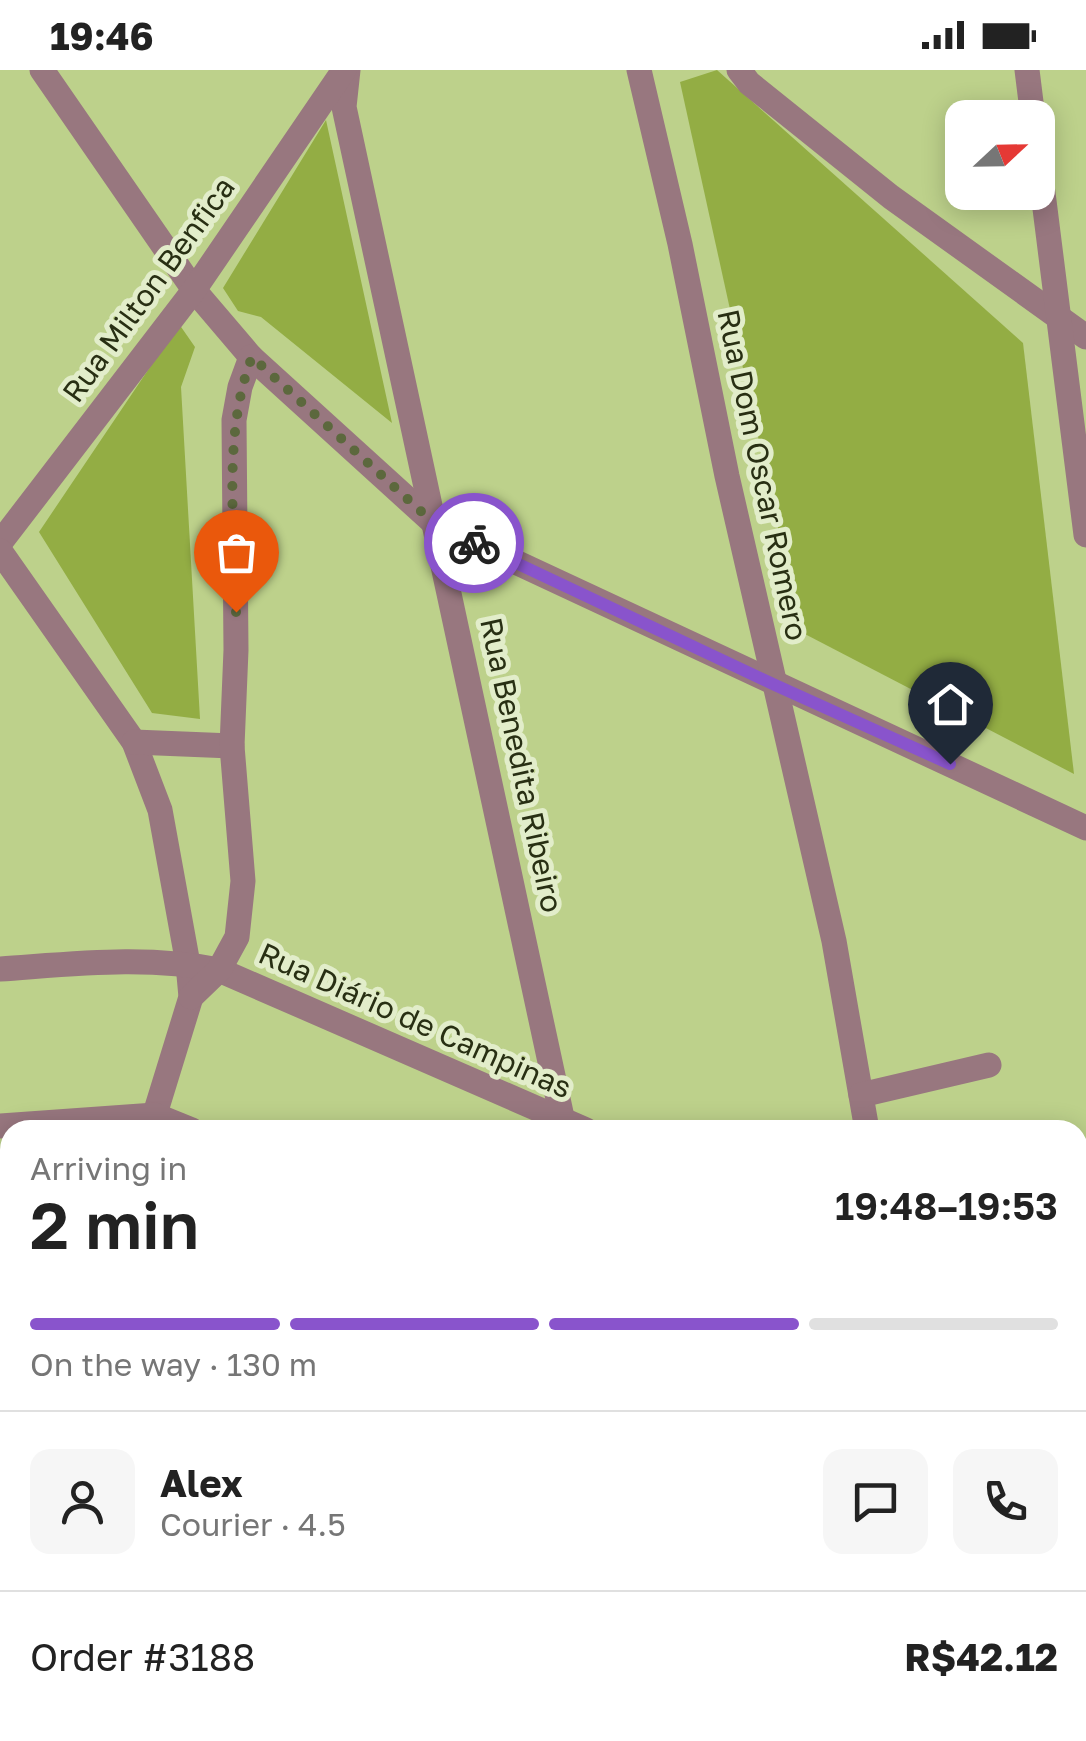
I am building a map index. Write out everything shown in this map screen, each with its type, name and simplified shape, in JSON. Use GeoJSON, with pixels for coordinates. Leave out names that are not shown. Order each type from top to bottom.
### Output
{"type":"FeatureCollection","features":[{"type":"Feature","properties":{"kind":"street"},"geometry":{"type":"LineString","coordinates":[[42,70],[194,290],[252,357],[436,525],[1086,828]]}},
{"type":"Feature","properties":{"kind":"street","name":"Rua Milton Benfica"},"geometry":{"type":"LineString","coordinates":[[0,547],[194,290],[346,70]]}},
{"type":"Feature","properties":{"kind":"street","name":"Rua Benedita Ribeiro"},"geometry":{"type":"LineString","coordinates":[[346,70],[344,107],[573,1120]]}},
{"type":"Feature","properties":{"kind":"street","name":"Rua Dom Oscar Romero"},"geometry":{"type":"LineString","coordinates":[[639,70],[834,941],[865,1120]]}},
{"type":"Feature","properties":{"kind":"street"},"geometry":{"type":"LineString","coordinates":[[739,70],[891,198],[1086,338]]}},
{"type":"Feature","properties":{"kind":"street"},"geometry":{"type":"LineString","coordinates":[[1027,70],[1031,100]]}},
{"type":"Feature","properties":{"kind":"street"},"geometry":{"type":"LineString","coordinates":[[1045,210],[1086,534]]}},
{"type":"Feature","properties":{"kind":"street"},"geometry":{"type":"LineString","coordinates":[[191,997],[218,970],[237,937],[243,881],[232,746],[236,650],[234,420],[240,387],[252,357]]}},
{"type":"Feature","properties":{"kind":"street"},"geometry":{"type":"LineString","coordinates":[[0,547],[134,742],[160,810],[191,997],[154,1120]]}},
{"type":"Feature","properties":{"kind":"street"},"geometry":{"type":"LineString","coordinates":[[134,742],[232,746]]}},
{"type":"Feature","properties":{"kind":"street","name":"Rua Diário de Campinas"},"geometry":{"type":"LineString","coordinates":[[0,970],[106,961],[188,964],[218,970],[560,1120]]}},
{"type":"Feature","properties":{"kind":"street"},"geometry":{"type":"LineString","coordinates":[[861,1095],[989,1064]]}},
{"type":"Feature","properties":{"kind":"green space"},"geometry":{"type":"Polygon","coordinates":[[[717,70],[1023,343],[1074,774],[801,632],[680,82],[717,70]]]}},
{"type":"Feature","properties":{"kind":"green space"},"geometry":{"type":"Polygon","coordinates":[[[326,120],[392,423],[261,317],[238,311],[223,288],[326,120]]]}},
{"type":"Feature","properties":{"kind":"green space"},"geometry":{"type":"Polygon","coordinates":[[[179,324],[195,347],[181,387],[200,719],[152,713],[39,532],[179,324]]]}},
{"type":"Feature","properties":{"kind":"way so far"},"geometry":{"type":"LineString","coordinates":[[236,612],[234,420],[240,387],[252,357],[436,525],[474,543]]}},
{"type":"Feature","properties":{"kind":"route"},"geometry":{"type":"LineString","coordinates":[[474,543],[950,764]]}}]}
